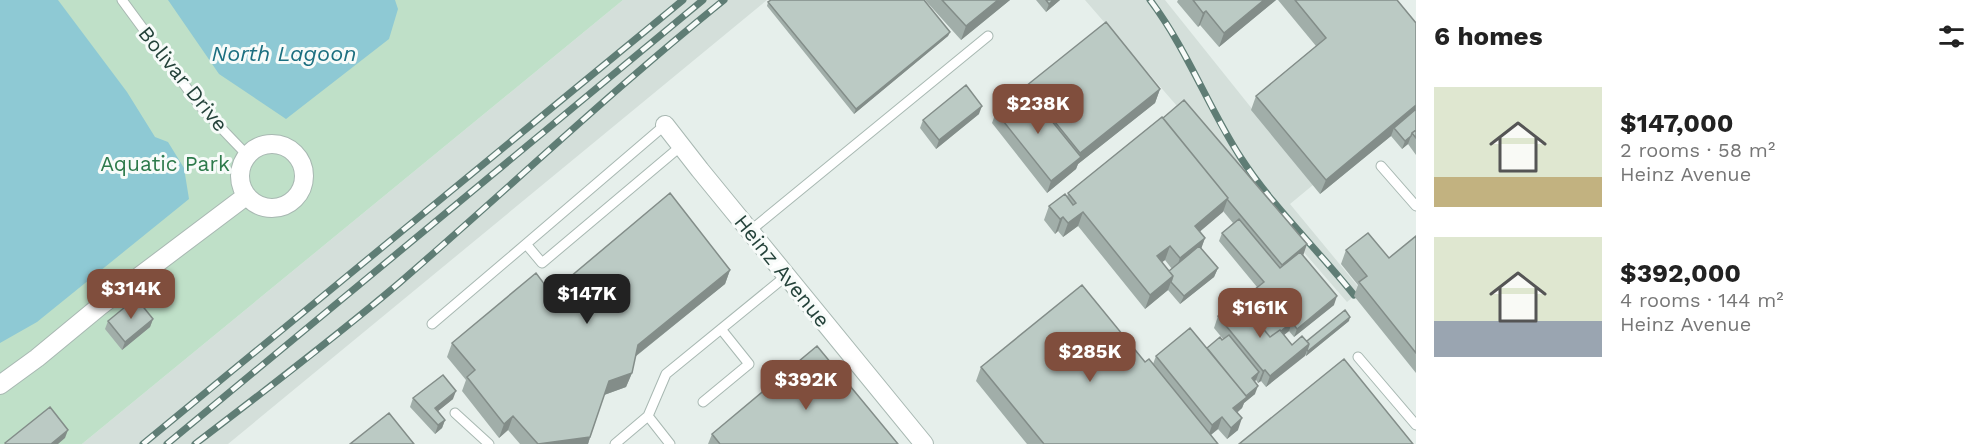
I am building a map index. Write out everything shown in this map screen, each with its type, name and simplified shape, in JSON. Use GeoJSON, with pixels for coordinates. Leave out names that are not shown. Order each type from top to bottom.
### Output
{"type":"FeatureCollection","features":[{"type":"Feature","properties":{"kind":"street","name":"Heinz Avenue"},"geometry":{"type":"LineString","coordinates":[[665,125],[924,444]]}},
{"type":"Feature","properties":{"kind":"street"},"geometry":{"type":"LineString","coordinates":[[264,145],[284,146],[299,158],[303,168],[303,188],[297,196],[281,207],[261,207],[246,196],[240,180],[242,163],[247,155],[264,145]]}},
{"type":"Feature","properties":{"kind":"street"},"geometry":{"type":"LineString","coordinates":[[0,385],[246,196]]}},
{"type":"Feature","properties":{"kind":"lane","name":"Bolivar Drive"},"geometry":{"type":"LineString","coordinates":[[122,0],[200,106],[247,155]]}},
{"type":"Feature","properties":{"kind":"lane"},"geometry":{"type":"LineString","coordinates":[[750,231],[988,36]]}},
{"type":"Feature","properties":{"kind":"lane"},"geometry":{"type":"LineString","coordinates":[[432,324],[665,125]]}},
{"type":"Feature","properties":{"kind":"lane"},"geometry":{"type":"LineString","coordinates":[[526,244],[542,263],[681,146]]}},
{"type":"Feature","properties":{"kind":"lane"},"geometry":{"type":"LineString","coordinates":[[1381,166],[1416,206]]}},
{"type":"Feature","properties":{"kind":"lane"},"geometry":{"type":"LineString","coordinates":[[615,444],[648,416],[666,374],[786,276]]}},
{"type":"Feature","properties":{"kind":"lane"},"geometry":{"type":"LineString","coordinates":[[703,402],[749,364],[721,329]]}},
{"type":"Feature","properties":{"kind":"lane"},"geometry":{"type":"LineString","coordinates":[[1358,357],[1416,425]]}},
{"type":"Feature","properties":{"kind":"lane"},"geometry":{"type":"LineString","coordinates":[[455,413],[489,444]]}},
{"type":"Feature","properties":{"kind":"lane"},"geometry":{"type":"LineString","coordinates":[[648,416],[670,444]]}},
{"type":"Feature","properties":{"kind":"shaded area"},"geometry":{"type":"Polygon","coordinates":[[[623,0],[767,0],[228,444],[82,444],[623,0]]]}},
{"type":"Feature","properties":{"kind":"shaded area"},"geometry":{"type":"Polygon","coordinates":[[[1085,0],[1165,0],[1313,185],[1290,204],[1361,290],[1347,302],[1085,0]]]}},
{"type":"Feature","properties":{"kind":"green space","name":"Aquatic Park"},"geometry":{"type":"Polygon","coordinates":[[[0,0],[623,0],[82,444],[0,444],[0,0]]]}},
{"type":"Feature","properties":{"kind":"water"},"geometry":{"type":"Polygon","coordinates":[[[0,0],[58,0],[127,92],[155,137],[168,142],[184,168],[189,199],[37,322],[0,343],[0,0]]]}},
{"type":"Feature","properties":{"kind":"water","name":"North Lagoon"},"geometry":{"type":"Polygon","coordinates":[[[168,0],[395,0],[398,9],[389,39],[286,119],[219,74],[168,0]]]}},
{"type":"Feature","properties":{"kind":"building"},"geometry":{"type":"Polygon","coordinates":[[[771,0],[924,0],[950,32],[856,109],[768,2],[771,0]]]}},
{"type":"Feature","properties":{"kind":"building"},"geometry":{"type":"Polygon","coordinates":[[[942,0],[998,0],[966,26],[942,0]]]}},
{"type":"Feature","properties":{"kind":"building"},"geometry":{"type":"Polygon","coordinates":[[[1193,0],[1264,0],[1224,33],[1206,11],[1203,13],[1193,0]]]}},
{"type":"Feature","properties":{"kind":"building"},"geometry":{"type":"Polygon","coordinates":[[[1295,0],[1397,0],[1416,23],[1416,105],[1326,180],[1256,96],[1326,38],[1295,0]]]}},
{"type":"Feature","properties":{"kind":"building"},"geometry":{"type":"Polygon","coordinates":[[[1106,22],[1160,89],[1080,153],[1026,86],[1106,22]]]}},
{"type":"Feature","properties":{"kind":"building"},"geometry":{"type":"Polygon","coordinates":[[[966,85],[982,106],[939,140],[923,120],[966,85]]]}},
{"type":"Feature","properties":{"kind":"building"},"geometry":{"type":"Polygon","coordinates":[[[1025,88],[1081,157],[1051,181],[996,112],[1025,88]]]}},
{"type":"Feature","properties":{"kind":"building"},"geometry":{"type":"Polygon","coordinates":[[[1184,100],[1307,244],[1282,265],[1163,118],[1184,100]]]}},
{"type":"Feature","properties":{"kind":"building"},"geometry":{"type":"Polygon","coordinates":[[[1416,109],[1416,130],[1405,141],[1394,128],[1416,109]]]}},
{"type":"Feature","properties":{"kind":"building"},"geometry":{"type":"Polygon","coordinates":[[[1162,117],[1228,198],[1195,226],[1205,238],[1180,258],[1170,246],[1157,256],[1173,276],[1150,295],[1083,212],[1068,223],[1063,217],[1060,219],[1049,206],[1065,194],[1073,205],[1076,203],[1068,193],[1162,117]]]}},
{"type":"Feature","properties":{"kind":"building"},"geometry":{"type":"Polygon","coordinates":[[[670,193],[730,270],[638,345],[632,373],[609,381],[590,437],[538,444],[513,416],[504,424],[467,377],[475,370],[452,343],[536,273],[551,293],[670,193]]]}},
{"type":"Feature","properties":{"kind":"building"},"geometry":{"type":"Polygon","coordinates":[[[1239,219],[1280,268],[1300,252],[1337,296],[1297,329],[1292,322],[1270,337],[1240,301],[1264,282],[1222,233],[1239,219]]]}},
{"type":"Feature","properties":{"kind":"building"},"geometry":{"type":"Polygon","coordinates":[[[1368,233],[1389,258],[1416,236],[1416,353],[1359,282],[1367,276],[1346,250],[1368,233]]]}},
{"type":"Feature","properties":{"kind":"building"},"geometry":{"type":"Polygon","coordinates":[[[1199,246],[1218,268],[1184,296],[1171,282],[1173,276],[1169,271],[1199,246]]]}},
{"type":"Feature","properties":{"kind":"building"},"geometry":{"type":"Polygon","coordinates":[[[1082,285],[1145,362],[1149,359],[1218,444],[1044,444],[981,367],[1082,285]]]}},
{"type":"Feature","properties":{"kind":"building"},"geometry":{"type":"Polygon","coordinates":[[[136,298],[153,319],[125,342],[108,321],[136,298]]]}},
{"type":"Feature","properties":{"kind":"building"},"geometry":{"type":"Polygon","coordinates":[[[1239,299],[1270,337],[1280,330],[1292,345],[1302,336],[1309,344],[1270,376],[1265,370],[1263,371],[1218,316],[1239,299]]]}},
{"type":"Feature","properties":{"kind":"building"},"geometry":{"type":"Polygon","coordinates":[[[1345,310],[1350,317],[1308,351],[1307,341],[1345,310]]]}},
{"type":"Feature","properties":{"kind":"building"},"geometry":{"type":"Polygon","coordinates":[[[1190,328],[1247,397],[1233,408],[1242,418],[1231,428],[1222,417],[1212,425],[1156,356],[1190,328]]]}},
{"type":"Feature","properties":{"kind":"building"},"geometry":{"type":"Polygon","coordinates":[[[1229,335],[1259,372],[1252,378],[1258,386],[1246,396],[1207,348],[1220,337],[1222,340],[1229,335]]]}},
{"type":"Feature","properties":{"kind":"building"},"geometry":{"type":"Polygon","coordinates":[[[817,346],[898,444],[720,444],[712,434],[817,346]]]}},
{"type":"Feature","properties":{"kind":"building"},"geometry":{"type":"Polygon","coordinates":[[[1344,359],[1413,444],[1239,444],[1344,359]]]}},
{"type":"Feature","properties":{"kind":"building"},"geometry":{"type":"Polygon","coordinates":[[[443,375],[456,391],[435,408],[445,420],[438,425],[413,398],[443,375]]]}},
{"type":"Feature","properties":{"kind":"building"},"geometry":{"type":"Polygon","coordinates":[[[50,407],[68,430],[51,444],[5,443],[50,407]]]}},
{"type":"Feature","properties":{"kind":"building"},"geometry":{"type":"Polygon","coordinates":[[[389,413],[414,444],[350,444],[389,413]]]}},
{"type":"Feature","properties":{"kind":"railway"},"geometry":{"type":"LineString","coordinates":[[143,444],[683,0]]}},
{"type":"Feature","properties":{"kind":"railway"},"geometry":{"type":"LineString","coordinates":[[167,444],[703,0]]}},
{"type":"Feature","properties":{"kind":"railway"},"geometry":{"type":"LineString","coordinates":[[195,444],[323,346],[398,284],[600,105],[724,0]]}},
{"type":"Feature","properties":{"kind":"railway"},"geometry":{"type":"LineString","coordinates":[[1150,0],[1175,38],[1229,139],[1253,176],[1354,295]]}}]}
